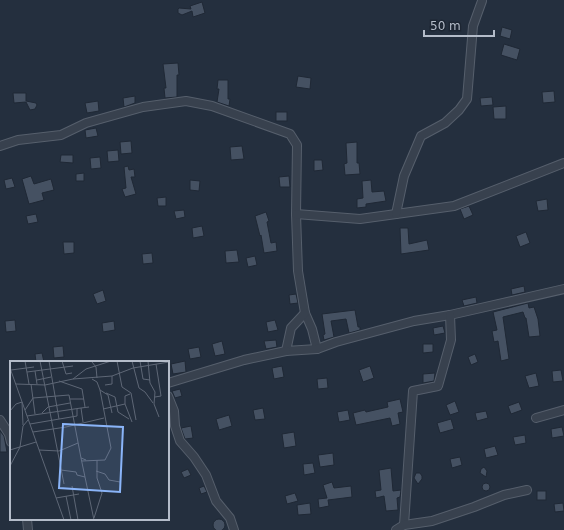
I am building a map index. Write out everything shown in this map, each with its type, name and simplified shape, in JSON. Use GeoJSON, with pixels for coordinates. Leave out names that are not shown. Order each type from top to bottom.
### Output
{"type":"FeatureCollection","features":[{"type":"Feature","properties":{"kind":"street"},"geometry":{"type":"LineString","coordinates":[[396,214],[404,176],[421,136],[445,123],[459,110],[467,98],[473,26],[482,1]]}},
{"type":"Feature","properties":{"kind":"street"},"geometry":{"type":"LineString","coordinates":[[0,146],[24,139],[61,135],[86,123],[143,107],[186,101],[212,106],[290,134],[297,145],[296,214],[298,271],[305,313],[312,329],[317,349]]}},
{"type":"Feature","properties":{"kind":"street"},"geometry":{"type":"LineString","coordinates":[[296,214],[360,219],[454,206],[564,163]]}},
{"type":"Feature","properties":{"kind":"street"},"geometry":{"type":"LineString","coordinates":[[169,383],[244,360],[286,351],[317,349],[336,342],[414,321],[450,315],[564,289]]}},
{"type":"Feature","properties":{"kind":"street"},"geometry":{"type":"LineString","coordinates":[[286,351],[291,328],[305,313]]}},
{"type":"Feature","properties":{"kind":"street"},"geometry":{"type":"LineString","coordinates":[[404,525],[413,391],[438,386],[451,340],[450,315]]}},
{"type":"Feature","properties":{"kind":"street"},"geometry":{"type":"LineString","coordinates":[[169,398],[174,411],[175,426],[180,441],[206,474],[216,501],[230,518],[234,530]]}},
{"type":"Feature","properties":{"kind":"street"},"geometry":{"type":"LineString","coordinates":[[536,418],[564,410]]}},
{"type":"Feature","properties":{"kind":"street"},"geometry":{"type":"LineString","coordinates":[[3,423],[10,438]]}},
{"type":"Feature","properties":{"kind":"street"},"geometry":{"type":"LineString","coordinates":[[396,530],[404,525],[432,521],[474,508],[504,495],[527,490]]}},
{"type":"Feature","properties":{"kind":"street"},"geometry":{"type":"LineString","coordinates":[[27,520],[28,530]]}},
{"type":"Feature","properties":{"kind":"building"},"geometry":{"type":"Polygon","coordinates":[[[202,2],[205,13],[193,17],[192,11],[182,15],[178,13],[179,8],[191,9],[190,6],[202,2]]]}},
{"type":"Feature","properties":{"kind":"building"},"geometry":{"type":"Polygon","coordinates":[[[502,27],[512,30],[510,39],[500,36],[502,27]]]}},
{"type":"Feature","properties":{"kind":"building"},"geometry":{"type":"Polygon","coordinates":[[[504,44],[520,49],[517,60],[501,55],[504,44]]]}},
{"type":"Feature","properties":{"kind":"building"},"geometry":{"type":"Polygon","coordinates":[[[178,63],[179,75],[177,75],[177,97],[165,98],[164,88],[166,88],[163,64],[178,63]]]}},
{"type":"Feature","properties":{"kind":"building"},"geometry":{"type":"Polygon","coordinates":[[[298,76],[311,78],[310,89],[296,87],[298,76]]]}},
{"type":"Feature","properties":{"kind":"building"},"geometry":{"type":"Polygon","coordinates":[[[218,80],[228,80],[228,99],[230,99],[229,106],[217,102],[219,89],[217,89],[218,80]]]}},
{"type":"Feature","properties":{"kind":"building"},"geometry":{"type":"Polygon","coordinates":[[[554,91],[555,102],[543,103],[542,92],[554,91]]]}},
{"type":"Feature","properties":{"kind":"building"},"geometry":{"type":"Polygon","coordinates":[[[13,93],[26,93],[26,101],[36,103],[37,105],[35,109],[30,110],[26,102],[14,103],[13,93]]]}},
{"type":"Feature","properties":{"kind":"building"},"geometry":{"type":"Polygon","coordinates":[[[135,96],[135,103],[124,107],[123,98],[135,96]]]}},
{"type":"Feature","properties":{"kind":"building"},"geometry":{"type":"Polygon","coordinates":[[[492,97],[493,105],[481,106],[480,98],[492,97]]]}},
{"type":"Feature","properties":{"kind":"building"},"geometry":{"type":"Polygon","coordinates":[[[98,101],[99,111],[87,113],[85,103],[98,101]]]}},
{"type":"Feature","properties":{"kind":"building"},"geometry":{"type":"Polygon","coordinates":[[[506,106],[506,119],[494,119],[493,107],[506,106]]]}},
{"type":"Feature","properties":{"kind":"building"},"geometry":{"type":"Polygon","coordinates":[[[276,112],[287,112],[287,121],[276,121],[276,112]]]}},
{"type":"Feature","properties":{"kind":"building"},"geometry":{"type":"Polygon","coordinates":[[[96,128],[98,136],[86,138],[85,130],[96,128]]]}},
{"type":"Feature","properties":{"kind":"building"},"geometry":{"type":"Polygon","coordinates":[[[131,141],[132,153],[121,154],[120,142],[131,141]]]}},
{"type":"Feature","properties":{"kind":"building"},"geometry":{"type":"Polygon","coordinates":[[[357,142],[357,163],[359,163],[360,174],[345,175],[344,164],[347,163],[346,143],[357,142]]]}},
{"type":"Feature","properties":{"kind":"building"},"geometry":{"type":"Polygon","coordinates":[[[242,146],[244,159],[231,160],[230,147],[242,146]]]}},
{"type":"Feature","properties":{"kind":"building"},"geometry":{"type":"Polygon","coordinates":[[[118,150],[119,161],[108,162],[107,151],[118,150]]]}},
{"type":"Feature","properties":{"kind":"building"},"geometry":{"type":"Polygon","coordinates":[[[61,155],[73,155],[73,163],[60,162],[61,155]]]}},
{"type":"Feature","properties":{"kind":"building"},"geometry":{"type":"Polygon","coordinates":[[[100,157],[101,168],[91,169],[90,158],[100,157]]]}},
{"type":"Feature","properties":{"kind":"building"},"geometry":{"type":"Polygon","coordinates":[[[314,160],[322,160],[323,170],[314,171],[314,160]]]}},
{"type":"Feature","properties":{"kind":"building"},"geometry":{"type":"Polygon","coordinates":[[[128,166],[129,170],[134,169],[135,177],[131,177],[136,194],[125,197],[122,189],[126,188],[124,167],[128,166]]]}},
{"type":"Feature","properties":{"kind":"building"},"geometry":{"type":"Polygon","coordinates":[[[84,173],[84,181],[76,181],[76,174],[84,173]]]}},
{"type":"Feature","properties":{"kind":"building"},"geometry":{"type":"Polygon","coordinates":[[[31,176],[34,184],[51,179],[54,190],[42,193],[44,200],[29,204],[22,179],[31,176]]]}},
{"type":"Feature","properties":{"kind":"building"},"geometry":{"type":"Polygon","coordinates":[[[289,176],[290,187],[280,187],[279,177],[289,176]]]}},
{"type":"Feature","properties":{"kind":"building"},"geometry":{"type":"Polygon","coordinates":[[[12,178],[15,187],[6,189],[4,180],[12,178]]]}},
{"type":"Feature","properties":{"kind":"building"},"geometry":{"type":"Polygon","coordinates":[[[190,180],[200,181],[199,191],[190,190],[190,180]]]}},
{"type":"Feature","properties":{"kind":"building"},"geometry":{"type":"Polygon","coordinates":[[[371,180],[372,192],[384,191],[386,201],[366,204],[366,207],[357,208],[357,199],[363,198],[362,181],[371,180]]]}},
{"type":"Feature","properties":{"kind":"building"},"geometry":{"type":"Polygon","coordinates":[[[166,197],[166,206],[158,206],[157,198],[166,197]]]}},
{"type":"Feature","properties":{"kind":"building"},"geometry":{"type":"Polygon","coordinates":[[[547,199],[548,210],[538,211],[536,201],[547,199]]]}},
{"type":"Feature","properties":{"kind":"building"},"geometry":{"type":"Polygon","coordinates":[[[469,206],[473,215],[464,219],[460,209],[469,206]]]}},
{"type":"Feature","properties":{"kind":"building"},"geometry":{"type":"Polygon","coordinates":[[[184,210],[185,217],[176,219],[174,211],[184,210]]]}},
{"type":"Feature","properties":{"kind":"building"},"geometry":{"type":"Polygon","coordinates":[[[266,212],[269,221],[267,222],[271,243],[276,242],[277,251],[264,253],[261,235],[260,236],[255,216],[266,212]]]}},
{"type":"Feature","properties":{"kind":"building"},"geometry":{"type":"Polygon","coordinates":[[[36,214],[38,222],[28,224],[26,216],[36,214]]]}},
{"type":"Feature","properties":{"kind":"building"},"geometry":{"type":"Polygon","coordinates":[[[202,226],[204,236],[193,238],[192,228],[202,226]]]}},
{"type":"Feature","properties":{"kind":"building"},"geometry":{"type":"Polygon","coordinates":[[[400,228],[408,228],[409,244],[427,240],[429,250],[401,254],[400,228]]]}},
{"type":"Feature","properties":{"kind":"building"},"geometry":{"type":"Polygon","coordinates":[[[526,232],[530,243],[520,247],[516,236],[526,232]]]}},
{"type":"Feature","properties":{"kind":"building"},"geometry":{"type":"Polygon","coordinates":[[[63,242],[74,242],[74,253],[64,254],[63,242]]]}},
{"type":"Feature","properties":{"kind":"building"},"geometry":{"type":"Polygon","coordinates":[[[237,250],[239,262],[226,263],[225,251],[237,250]]]}},
{"type":"Feature","properties":{"kind":"building"},"geometry":{"type":"Polygon","coordinates":[[[152,253],[153,263],[143,264],[142,254],[152,253]]]}},
{"type":"Feature","properties":{"kind":"building"},"geometry":{"type":"Polygon","coordinates":[[[255,256],[257,265],[248,267],[246,258],[255,256]]]}},
{"type":"Feature","properties":{"kind":"building"},"geometry":{"type":"Polygon","coordinates":[[[524,286],[525,292],[512,295],[511,289],[524,286]]]}},
{"type":"Feature","properties":{"kind":"building"},"geometry":{"type":"Polygon","coordinates":[[[103,290],[106,301],[97,304],[93,294],[103,290]]]}},
{"type":"Feature","properties":{"kind":"building"},"geometry":{"type":"Polygon","coordinates":[[[296,294],[298,303],[290,304],[289,295],[296,294]]]}},
{"type":"Feature","properties":{"kind":"building"},"geometry":{"type":"Polygon","coordinates":[[[476,297],[477,303],[464,306],[462,300],[476,297]]]}},
{"type":"Feature","properties":{"kind":"building"},"geometry":{"type":"Polygon","coordinates":[[[528,303],[529,308],[534,307],[538,319],[540,336],[529,337],[526,318],[523,312],[503,317],[509,359],[501,361],[498,341],[494,342],[492,331],[497,330],[493,312],[528,303]]]}},
{"type":"Feature","properties":{"kind":"building"},"geometry":{"type":"Polygon","coordinates":[[[355,310],[358,327],[360,327],[360,330],[349,333],[346,319],[331,321],[334,337],[324,340],[323,335],[325,334],[322,314],[355,310]]]}},
{"type":"Feature","properties":{"kind":"building"},"geometry":{"type":"Polygon","coordinates":[[[15,320],[16,331],[6,332],[5,321],[15,320]]]}},
{"type":"Feature","properties":{"kind":"building"},"geometry":{"type":"Polygon","coordinates":[[[275,320],[278,330],[268,332],[266,322],[275,320]]]}},
{"type":"Feature","properties":{"kind":"building"},"geometry":{"type":"Polygon","coordinates":[[[114,321],[115,330],[103,332],[102,323],[114,321]]]}},
{"type":"Feature","properties":{"kind":"building"},"geometry":{"type":"Polygon","coordinates":[[[443,326],[445,333],[434,335],[433,328],[443,326]]]}},
{"type":"Feature","properties":{"kind":"building"},"geometry":{"type":"Polygon","coordinates":[[[276,340],[277,347],[266,349],[264,341],[276,340]]]}},
{"type":"Feature","properties":{"kind":"building"},"geometry":{"type":"Polygon","coordinates":[[[222,341],[225,354],[215,356],[212,344],[222,341]]]}},
{"type":"Feature","properties":{"kind":"building"},"geometry":{"type":"Polygon","coordinates":[[[423,344],[433,344],[433,352],[423,353],[423,344]]]}},
{"type":"Feature","properties":{"kind":"building"},"geometry":{"type":"Polygon","coordinates":[[[63,346],[64,357],[54,358],[53,347],[63,346]]]}},
{"type":"Feature","properties":{"kind":"building"},"geometry":{"type":"Polygon","coordinates":[[[199,347],[201,357],[190,359],[188,349],[199,347]]]}},
{"type":"Feature","properties":{"kind":"building"},"geometry":{"type":"Polygon","coordinates":[[[42,353],[44,361],[36,361],[35,354],[42,353]]]}},
{"type":"Feature","properties":{"kind":"building"},"geometry":{"type":"Polygon","coordinates":[[[475,354],[478,362],[471,365],[468,357],[475,354]]]}},
{"type":"Feature","properties":{"kind":"building"},"geometry":{"type":"Polygon","coordinates":[[[185,361],[186,372],[173,374],[171,364],[185,361]]]}},
{"type":"Feature","properties":{"kind":"building"},"geometry":{"type":"Polygon","coordinates":[[[282,366],[284,377],[274,379],[272,368],[282,366]]]}},
{"type":"Feature","properties":{"kind":"building"},"geometry":{"type":"Polygon","coordinates":[[[370,366],[374,378],[363,382],[359,370],[370,366]]]}},
{"type":"Feature","properties":{"kind":"building"},"geometry":{"type":"Polygon","coordinates":[[[561,370],[563,381],[553,382],[552,371],[561,370]]]}},
{"type":"Feature","properties":{"kind":"building"},"geometry":{"type":"Polygon","coordinates":[[[435,373],[434,381],[423,383],[423,374],[435,373]]]}},
{"type":"Feature","properties":{"kind":"building"},"geometry":{"type":"Polygon","coordinates":[[[536,373],[539,386],[529,388],[525,376],[536,373]]]}},
{"type":"Feature","properties":{"kind":"building"},"geometry":{"type":"Polygon","coordinates":[[[327,378],[328,388],[318,389],[317,379],[327,378]]]}},
{"type":"Feature","properties":{"kind":"building"},"geometry":{"type":"Polygon","coordinates":[[[180,389],[182,396],[175,398],[172,391],[180,389]]]}},
{"type":"Feature","properties":{"kind":"building"},"geometry":{"type":"Polygon","coordinates":[[[400,399],[403,412],[398,413],[400,424],[392,426],[390,418],[356,425],[353,413],[365,410],[366,412],[388,407],[387,402],[400,399]]]}},
{"type":"Feature","properties":{"kind":"building"},"geometry":{"type":"Polygon","coordinates":[[[455,401],[459,412],[450,415],[446,405],[455,401]]]}},
{"type":"Feature","properties":{"kind":"building"},"geometry":{"type":"Polygon","coordinates":[[[519,402],[522,410],[511,414],[508,406],[519,402]]]}},
{"type":"Feature","properties":{"kind":"building"},"geometry":{"type":"Polygon","coordinates":[[[263,408],[265,419],[255,420],[253,410],[263,408]]]}},
{"type":"Feature","properties":{"kind":"building"},"geometry":{"type":"Polygon","coordinates":[[[348,410],[350,420],[339,422],[337,412],[348,410]]]}},
{"type":"Feature","properties":{"kind":"building"},"geometry":{"type":"Polygon","coordinates":[[[486,411],[488,418],[477,421],[475,413],[486,411]]]}},
{"type":"Feature","properties":{"kind":"building"},"geometry":{"type":"Polygon","coordinates":[[[229,415],[232,426],[219,430],[216,419],[229,415]]]}},
{"type":"Feature","properties":{"kind":"building"},"geometry":{"type":"Polygon","coordinates":[[[451,419],[454,429],[440,433],[437,423],[451,419]]]}},
{"type":"Feature","properties":{"kind":"building"},"geometry":{"type":"Polygon","coordinates":[[[191,426],[193,438],[185,439],[181,428],[191,426]]]}},
{"type":"Feature","properties":{"kind":"building"},"geometry":{"type":"Polygon","coordinates":[[[562,427],[564,436],[552,438],[551,429],[562,427]]]}},
{"type":"Feature","properties":{"kind":"building"},"geometry":{"type":"Polygon","coordinates":[[[0,431],[4,436],[7,452],[0,452],[0,431]]]}},
{"type":"Feature","properties":{"kind":"building"},"geometry":{"type":"Polygon","coordinates":[[[294,432],[296,446],[284,448],[282,434],[294,432]]]}},
{"type":"Feature","properties":{"kind":"building"},"geometry":{"type":"Polygon","coordinates":[[[525,435],[526,443],[515,445],[513,437],[525,435]]]}},
{"type":"Feature","properties":{"kind":"building"},"geometry":{"type":"Polygon","coordinates":[[[495,446],[498,455],[486,458],[484,449],[495,446]]]}},
{"type":"Feature","properties":{"kind":"building"},"geometry":{"type":"Polygon","coordinates":[[[333,453],[334,465],[320,467],[318,455],[333,453]]]}},
{"type":"Feature","properties":{"kind":"building"},"geometry":{"type":"Polygon","coordinates":[[[460,457],[462,465],[452,468],[450,459],[460,457]]]}},
{"type":"Feature","properties":{"kind":"building"},"geometry":{"type":"Polygon","coordinates":[[[313,463],[315,473],[304,475],[303,464],[313,463]]]}},
{"type":"Feature","properties":{"kind":"building"},"geometry":{"type":"Polygon","coordinates":[[[484,467],[487,471],[486,477],[480,473],[481,469],[484,467]]]}},
{"type":"Feature","properties":{"kind":"building"},"geometry":{"type":"Polygon","coordinates":[[[391,468],[393,491],[401,490],[400,497],[397,498],[398,510],[386,511],[384,496],[376,498],[375,491],[381,490],[379,470],[391,468]]]}},
{"type":"Feature","properties":{"kind":"building"},"geometry":{"type":"Polygon","coordinates":[[[188,469],[191,475],[184,478],[181,472],[188,469]]]}},
{"type":"Feature","properties":{"kind":"building"},"geometry":{"type":"Polygon","coordinates":[[[416,473],[420,473],[422,476],[422,479],[418,484],[414,478],[416,473]]]}},
{"type":"Feature","properties":{"kind":"building"},"geometry":{"type":"Polygon","coordinates":[[[332,482],[334,488],[351,486],[352,497],[328,500],[329,506],[319,508],[318,499],[327,498],[323,485],[332,482]]]}},
{"type":"Feature","properties":{"kind":"building"},"geometry":{"type":"Polygon","coordinates":[[[484,483],[488,483],[490,487],[488,491],[484,491],[482,489],[482,485],[484,483]]]}},
{"type":"Feature","properties":{"kind":"building"},"geometry":{"type":"Polygon","coordinates":[[[204,486],[207,492],[201,494],[199,488],[204,486]]]}},
{"type":"Feature","properties":{"kind":"building"},"geometry":{"type":"Polygon","coordinates":[[[537,491],[546,491],[546,500],[537,500],[537,491]]]}},
{"type":"Feature","properties":{"kind":"building"},"geometry":{"type":"Polygon","coordinates":[[[295,493],[298,501],[287,504],[285,496],[295,493]]]}},
{"type":"Feature","properties":{"kind":"building"},"geometry":{"type":"Polygon","coordinates":[[[310,503],[311,514],[298,515],[297,505],[310,503]]]}},
{"type":"Feature","properties":{"kind":"building"},"geometry":{"type":"Polygon","coordinates":[[[563,503],[564,511],[555,512],[554,504],[563,503]]]}},
{"type":"Feature","properties":{"kind":"building"},"geometry":{"type":"Polygon","coordinates":[[[219,519],[223,521],[225,525],[223,529],[219,531],[215,529],[213,525],[215,521],[219,519]]]}}]}
